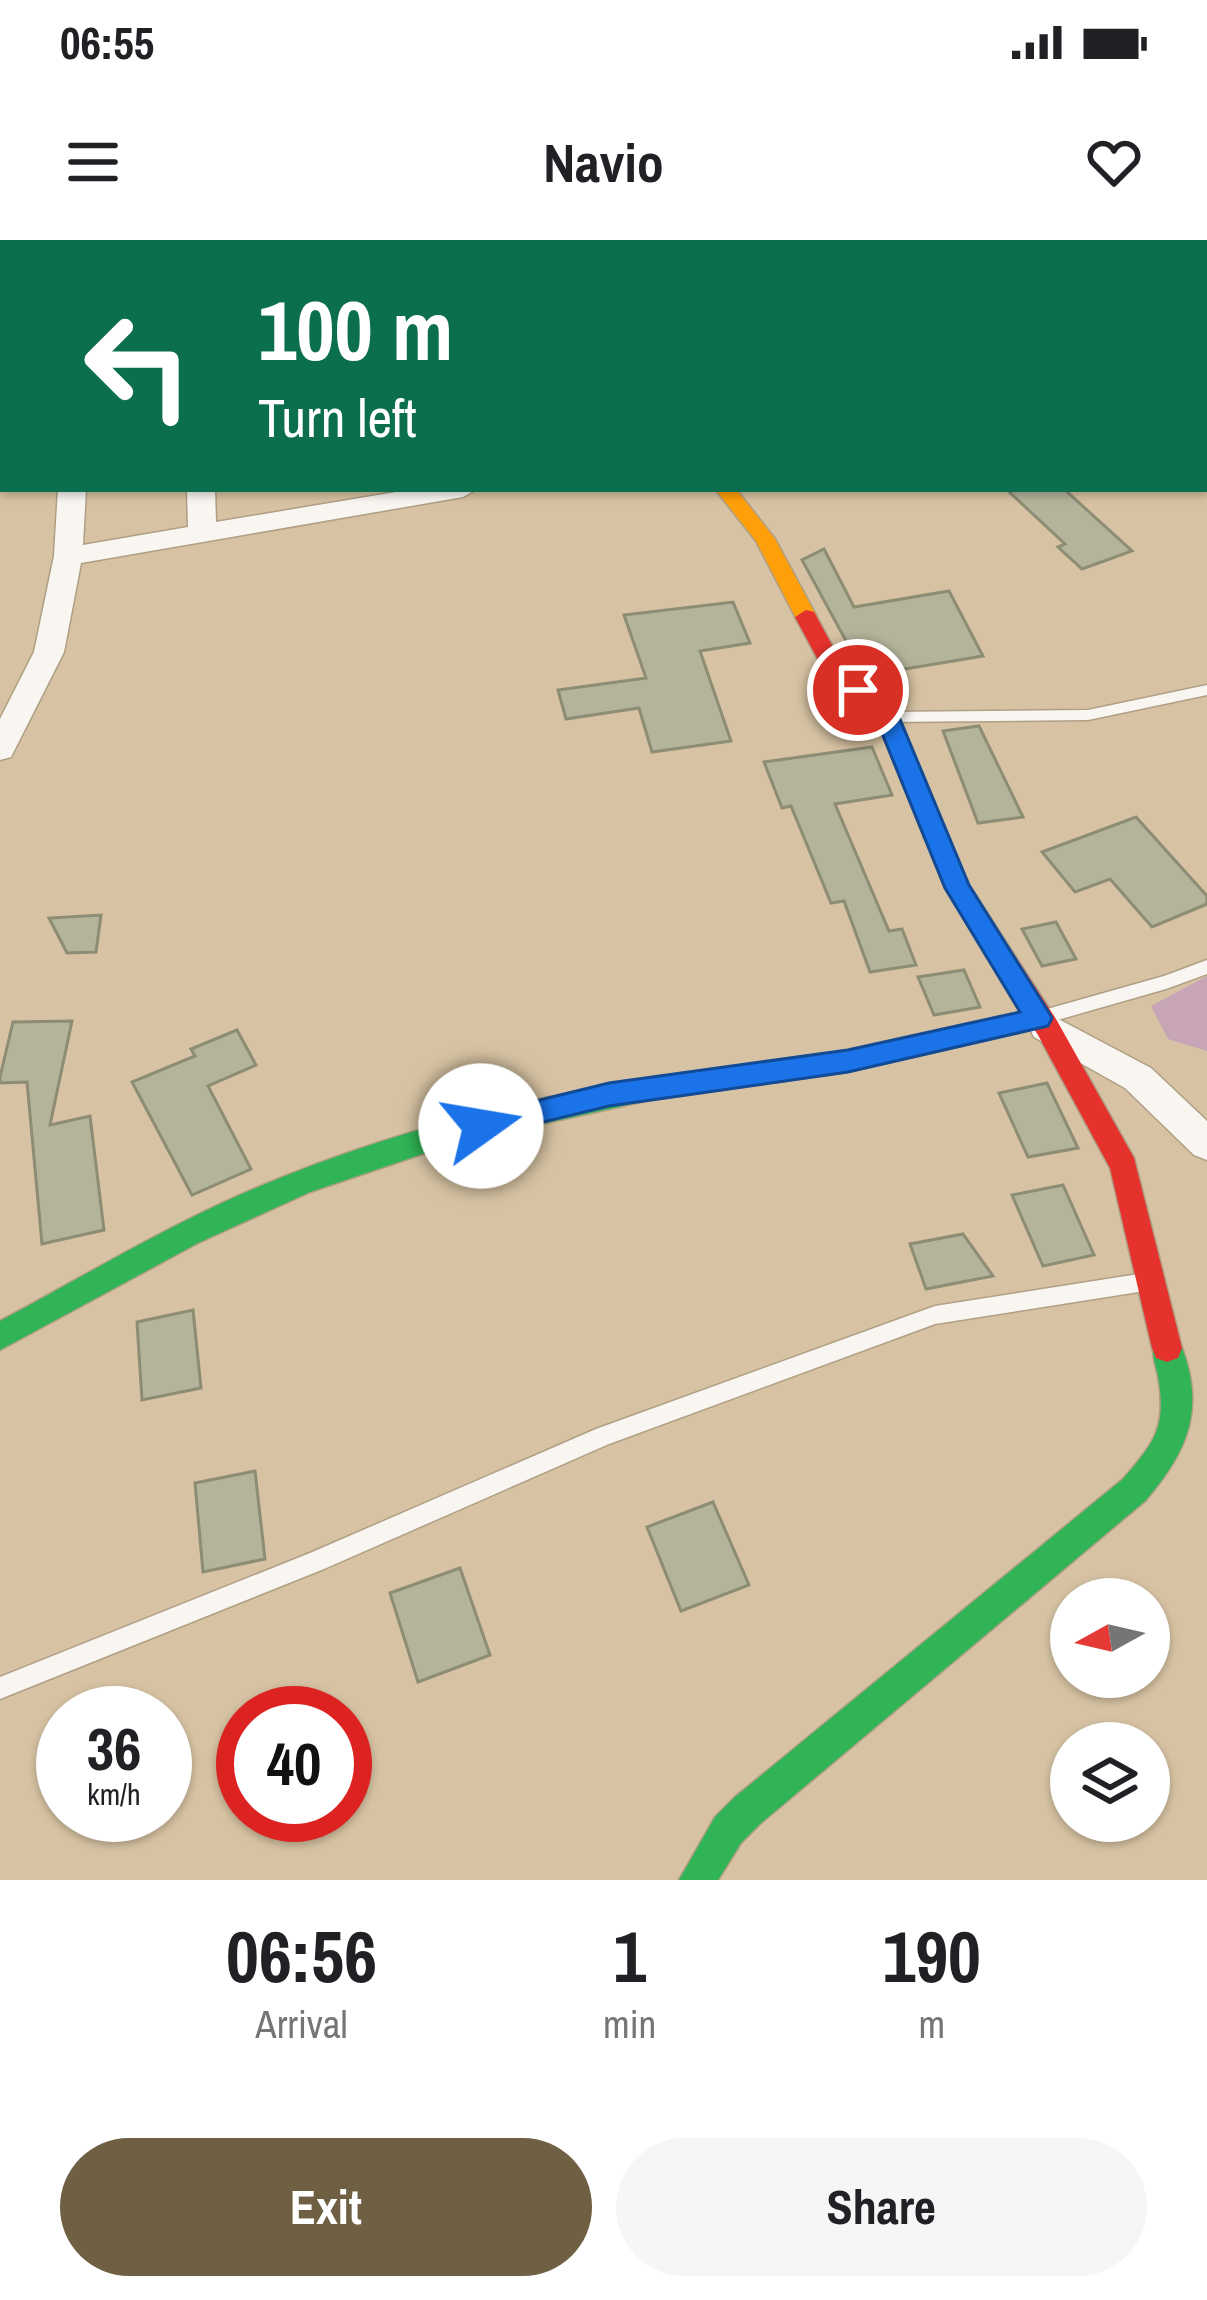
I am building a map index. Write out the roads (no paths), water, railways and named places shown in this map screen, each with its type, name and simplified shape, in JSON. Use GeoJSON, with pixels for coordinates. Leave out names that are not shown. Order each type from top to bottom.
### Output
{"type":"FeatureCollection","features":[{"type":"Feature","properties":{"kind":"street"},"geometry":{"type":"LineString","coordinates":[[0,749],[50,652],[68,556],[72,492]]}},
{"type":"Feature","properties":{"kind":"street"},"geometry":{"type":"LineString","coordinates":[[201,492],[202,532]]}},
{"type":"Feature","properties":{"kind":"street"},"geometry":{"type":"LineString","coordinates":[[68,556],[446,492]]}},
{"type":"Feature","properties":{"kind":"street"},"geometry":{"type":"LineString","coordinates":[[697,1880],[728,1830],[748,1810],[1134,1490],[1171,1449],[1181,1408],[1124,1166],[958,888],[887,717],[830,662],[765,539],[727,492]]}},
{"type":"Feature","properties":{"kind":"street"},"geometry":{"type":"LineString","coordinates":[[0,1336],[253,1203],[438,1136],[609,1095],[848,1061],[1042,1023],[1138,1078],[1207,1144]]}},
{"type":"Feature","properties":{"kind":"lane"},"geometry":{"type":"LineString","coordinates":[[887,717],[1088,715],[1207,690]]}},
{"type":"Feature","properties":{"kind":"lane"},"geometry":{"type":"LineString","coordinates":[[1042,1023],[1094,1000],[1178,980],[1207,968]]}},
{"type":"Feature","properties":{"kind":"lane"},"geometry":{"type":"LineString","coordinates":[[0,1688],[316,1561],[602,1436],[935,1315],[1150,1281]]}}]}
